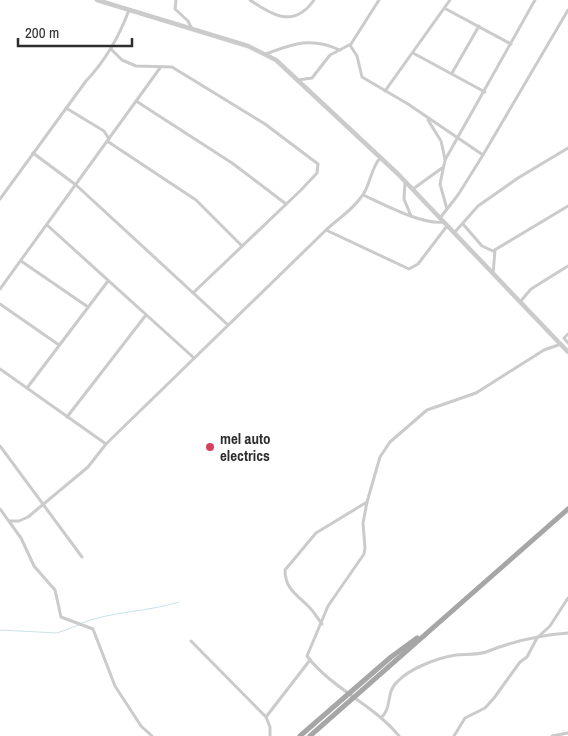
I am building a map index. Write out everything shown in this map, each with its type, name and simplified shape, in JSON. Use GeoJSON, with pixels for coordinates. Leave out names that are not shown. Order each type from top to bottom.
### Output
{"type":"FeatureCollection","features":[{"type":"Feature","properties":{"kind":"main road"},"geometry":{"type":"LineString","coordinates":[[310,736],[568,509]]}},
{"type":"Feature","properties":{"kind":"main road"},"geometry":{"type":"LineString","coordinates":[[300,736],[391,657],[428,631]]}},
{"type":"Feature","properties":{"kind":"street"},"geometry":{"type":"LineString","coordinates":[[97,0],[266,54],[298,80],[381,157],[568,352]]}},
{"type":"Feature","properties":{"kind":"street"},"geometry":{"type":"LineString","coordinates":[[176,0],[175,10],[188,21],[192,30]]}},
{"type":"Feature","properties":{"kind":"street"},"geometry":{"type":"LineString","coordinates":[[251,0],[268,13],[282,16],[301,14],[314,0]]}},
{"type":"Feature","properties":{"kind":"street"},"geometry":{"type":"LineString","coordinates":[[298,80],[312,78],[327,57],[350,45],[379,0]]}},
{"type":"Feature","properties":{"kind":"street"},"geometry":{"type":"LineString","coordinates":[[385,91],[446,9],[450,0]]}},
{"type":"Feature","properties":{"kind":"street"},"geometry":{"type":"LineString","coordinates":[[448,209],[440,184],[445,160],[486,92],[535,0]]}},
{"type":"Feature","properties":{"kind":"street"},"geometry":{"type":"LineString","coordinates":[[446,9],[511,44]]}},
{"type":"Feature","properties":{"kind":"street"},"geometry":{"type":"LineString","coordinates":[[0,199],[111,49],[129,10]]}},
{"type":"Feature","properties":{"kind":"street"},"geometry":{"type":"LineString","coordinates":[[439,218],[448,209],[483,156],[567,17],[568,10]]}},
{"type":"Feature","properties":{"kind":"street"},"geometry":{"type":"LineString","coordinates":[[452,73],[479,26]]}},
{"type":"Feature","properties":{"kind":"street"},"geometry":{"type":"LineString","coordinates":[[266,54],[290,45],[317,42],[341,50]]}},
{"type":"Feature","properties":{"kind":"street"},"geometry":{"type":"LineString","coordinates":[[350,45],[357,56],[360,75],[427,117],[483,156]]}},
{"type":"Feature","properties":{"kind":"street"},"geometry":{"type":"LineString","coordinates":[[111,49],[122,60],[136,66],[160,68],[166,66],[181,72],[265,124],[318,164],[317,173],[192,293]]}},
{"type":"Feature","properties":{"kind":"street"},"geometry":{"type":"LineString","coordinates":[[413,53],[486,92]]}},
{"type":"Feature","properties":{"kind":"street"},"geometry":{"type":"LineString","coordinates":[[0,290],[160,68]]}},
{"type":"Feature","properties":{"kind":"street"},"geometry":{"type":"LineString","coordinates":[[136,101],[232,163],[286,204]]}},
{"type":"Feature","properties":{"kind":"street"},"geometry":{"type":"LineString","coordinates":[[66,108],[104,131],[108,140],[196,200],[242,246]]}},
{"type":"Feature","properties":{"kind":"street"},"geometry":{"type":"LineString","coordinates":[[427,117],[441,141],[445,160]]}},
{"type":"Feature","properties":{"kind":"street"},"geometry":{"type":"LineString","coordinates":[[454,233],[478,206],[518,178],[568,148]]}},
{"type":"Feature","properties":{"kind":"street"},"geometry":{"type":"LineString","coordinates":[[33,153],[76,185],[228,325]]}},
{"type":"Feature","properties":{"kind":"street"},"geometry":{"type":"LineString","coordinates":[[10,521],[21,521],[44,505],[88,467],[106,444],[363,195],[374,166],[381,157]]}},
{"type":"Feature","properties":{"kind":"street"},"geometry":{"type":"LineString","coordinates":[[413,190],[443,167]]}},
{"type":"Feature","properties":{"kind":"street"},"geometry":{"type":"LineString","coordinates":[[405,182],[404,198],[411,216]]}},
{"type":"Feature","properties":{"kind":"street"},"geometry":{"type":"LineString","coordinates":[[363,195],[411,216],[445,224]]}},
{"type":"Feature","properties":{"kind":"street"},"geometry":{"type":"LineString","coordinates":[[463,224],[482,246],[489,250],[495,250],[568,206]]}},
{"type":"Feature","properties":{"kind":"street"},"geometry":{"type":"LineString","coordinates":[[326,230],[409,269],[418,264],[445,224]]}},
{"type":"Feature","properties":{"kind":"street"},"geometry":{"type":"LineString","coordinates":[[47,225],[194,358]]}},
{"type":"Feature","properties":{"kind":"street"},"geometry":{"type":"LineString","coordinates":[[493,274],[495,250]]}},
{"type":"Feature","properties":{"kind":"street"},"geometry":{"type":"LineString","coordinates":[[21,261],[88,307]]}},
{"type":"Feature","properties":{"kind":"street"},"geometry":{"type":"LineString","coordinates":[[520,302],[531,289],[568,266]]}},
{"type":"Feature","properties":{"kind":"street"},"geometry":{"type":"LineString","coordinates":[[27,388],[108,281]]}},
{"type":"Feature","properties":{"kind":"street"},"geometry":{"type":"LineString","coordinates":[[0,304],[59,345]]}},
{"type":"Feature","properties":{"kind":"street"},"geometry":{"type":"LineString","coordinates":[[67,417],[146,315]]}},
{"type":"Feature","properties":{"kind":"street"},"geometry":{"type":"LineString","coordinates":[[568,334],[564,338],[568,344]]}},
{"type":"Feature","properties":{"kind":"street"},"geometry":{"type":"LineString","coordinates":[[397,735],[381,718],[348,693],[310,660],[308,654],[322,625],[328,606],[364,554],[363,523],[380,457],[397,434],[427,410],[476,392],[544,350],[561,344]]}},
{"type":"Feature","properties":{"kind":"street"},"geometry":{"type":"LineString","coordinates":[[0,368],[106,444]]}},
{"type":"Feature","properties":{"kind":"street"},"geometry":{"type":"LineString","coordinates":[[0,446],[82,557]]}},
{"type":"Feature","properties":{"kind":"street"},"geometry":{"type":"LineString","coordinates":[[322,625],[310,608],[293,594],[285,581],[284,570],[316,533],[367,502]]}},
{"type":"Feature","properties":{"kind":"street"},"geometry":{"type":"LineString","coordinates":[[0,509],[10,521],[34,566],[56,591],[61,617],[93,629],[115,686],[141,726],[152,736]]}},
{"type":"Feature","properties":{"kind":"street"},"geometry":{"type":"LineString","coordinates":[[454,736],[465,718],[485,708],[520,662],[527,658],[538,638],[550,626],[568,598]]}},
{"type":"Feature","properties":{"kind":"street"},"geometry":{"type":"LineString","coordinates":[[381,718],[388,711],[392,688],[398,680],[421,666],[455,656],[476,654],[495,647],[568,633]]}},
{"type":"Feature","properties":{"kind":"street"},"geometry":{"type":"LineString","coordinates":[[192,641],[266,717],[270,727],[270,736]]}},
{"type":"Feature","properties":{"kind":"street"},"geometry":{"type":"LineString","coordinates":[[266,717],[310,660]]}},
{"type":"Feature","properties":{"kind":"street"},"geometry":{"type":"LineString","coordinates":[[552,736],[568,733]]}},
{"type":"Feature","properties":{"kind":"waterway"},"geometry":{"type":"LineString","coordinates":[[82,623],[106,616],[179,602]]}},
{"type":"Feature","properties":{"kind":"waterway"},"geometry":{"type":"LineString","coordinates":[[0,630],[57,633],[79,625]]}},
{"type":"Feature","properties":{"kind":"place","name":"mel auto electrics"},"geometry":{"type":"Point","coordinates":[210,447]}}]}
